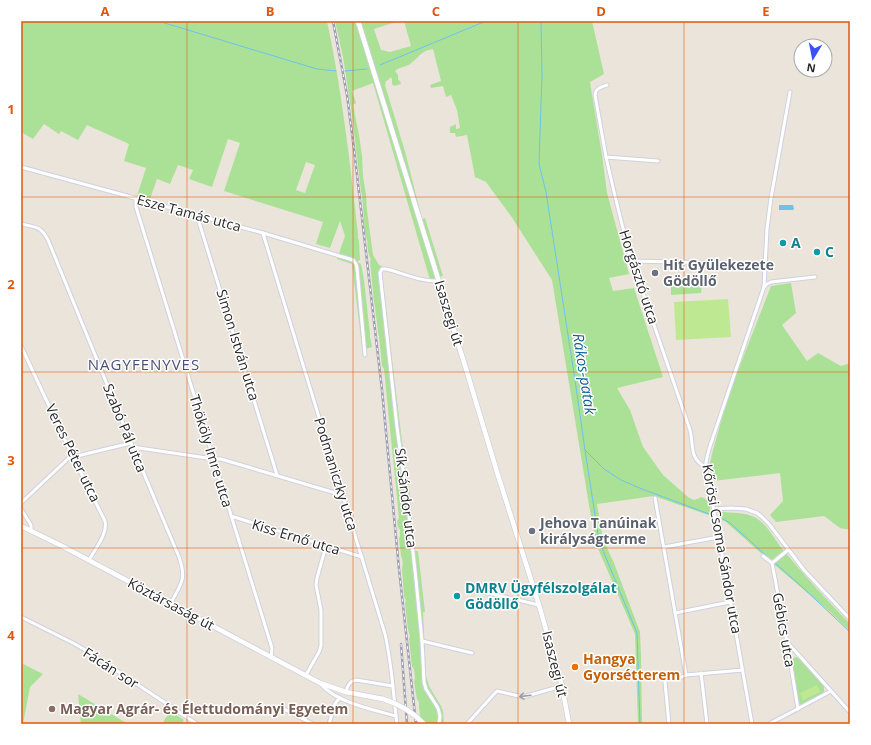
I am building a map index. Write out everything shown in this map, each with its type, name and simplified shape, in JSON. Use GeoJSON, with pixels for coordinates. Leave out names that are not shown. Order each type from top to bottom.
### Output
{"type":"FeatureCollection","features":[{"type":"Feature","properties":{"kind":"main road","name":"Isaszegi út"},"geometry":{"type":"LineString","coordinates":[[358,21],[539,605],[562,686],[569,724]]}},
{"type":"Feature","properties":{"kind":"main road","name":"Köztársaság út"},"geometry":{"type":"LineString","coordinates":[[21,526],[89,560],[320,682],[346,692],[383,699],[396,704],[416,716],[424,724]]}},
{"type":"Feature","properties":{"kind":"street","name":"Horgásztó utca"},"geometry":{"type":"LineString","coordinates":[[607,85],[597,89],[595,93],[606,157],[631,261],[690,430],[694,455],[698,462],[705,467]]}},
{"type":"Feature","properties":{"kind":"street","name":"Kőrösi Csoma Sándor utca"},"geometry":{"type":"LineString","coordinates":[[752,724],[714,509],[705,467],[709,449],[764,287],[767,229],[771,198],[790,92]]}},
{"type":"Feature","properties":{"kind":"street"},"geometry":{"type":"LineString","coordinates":[[606,157],[658,161]]}},
{"type":"Feature","properties":{"kind":"street","name":"Esze Tamás utca"},"geometry":{"type":"LineString","coordinates":[[21,167],[263,233],[352,260],[355,262],[357,268],[365,354]]}},
{"type":"Feature","properties":{"kind":"street","name":"Thököly Imre utca"},"geometry":{"type":"LineString","coordinates":[[136,198],[136,207],[272,648],[271,657]]}},
{"type":"Feature","properties":{"kind":"street","name":"Simon István utca"},"geometry":{"type":"LineString","coordinates":[[200,216],[199,222],[278,475]]}},
{"type":"Feature","properties":{"kind":"street","name":"Szabó Pál utca"},"geometry":{"type":"LineString","coordinates":[[21,224],[38,227],[45,234],[48,240],[131,445],[182,565],[183,580],[171,603]]}},
{"type":"Feature","properties":{"kind":"street","name":"Podmaniczky utca"},"geometry":{"type":"LineString","coordinates":[[263,233],[387,641],[397,724]]}},
{"type":"Feature","properties":{"kind":"street"},"geometry":{"type":"LineString","coordinates":[[631,261],[765,264]]}},
{"type":"Feature","properties":{"kind":"street","name":"Sík Sándor utca"},"geometry":{"type":"LineString","coordinates":[[439,281],[433,282],[424,280],[386,268],[381,270],[380,274],[397,427],[408,506],[422,641],[425,686],[438,708],[440,716],[439,724]]}},
{"type":"Feature","properties":{"kind":"street"},"geometry":{"type":"LineString","coordinates":[[764,287],[771,282],[815,277]]}},
{"type":"Feature","properties":{"kind":"street","name":"Veres Péter utca"},"geometry":{"type":"LineString","coordinates":[[21,346],[106,525],[104,534],[89,560]]}},
{"type":"Feature","properties":{"kind":"street"},"geometry":{"type":"LineString","coordinates":[[21,503],[73,456],[131,445],[221,459],[342,495]]}},
{"type":"Feature","properties":{"kind":"street"},"geometry":{"type":"LineString","coordinates":[[655,498],[686,674]]}},
{"type":"Feature","properties":{"kind":"street"},"geometry":{"type":"LineString","coordinates":[[714,509],[741,508],[757,513],[769,524],[804,570],[850,619]]}},
{"type":"Feature","properties":{"kind":"street"},"geometry":{"type":"LineString","coordinates":[[21,509],[31,525],[31,530]]}},
{"type":"Feature","properties":{"kind":"street","name":"Kiss Ernő utca"},"geometry":{"type":"LineString","coordinates":[[231,516],[362,557]]}},
{"type":"Feature","properties":{"kind":"street"},"geometry":{"type":"LineString","coordinates":[[664,546],[719,537]]}},
{"type":"Feature","properties":{"kind":"street"},"geometry":{"type":"LineString","coordinates":[[306,675],[319,652],[321,640],[321,610],[316,585],[326,546]]}},
{"type":"Feature","properties":{"kind":"street"},"geometry":{"type":"LineString","coordinates":[[763,556],[772,563],[788,550]]}},
{"type":"Feature","properties":{"kind":"street","name":"Gébics utca"},"geometry":{"type":"LineString","coordinates":[[772,563],[798,709]]}},
{"type":"Feature","properties":{"kind":"street"},"geometry":{"type":"LineString","coordinates":[[471,589],[539,605]]}},
{"type":"Feature","properties":{"kind":"street"},"geometry":{"type":"LineString","coordinates":[[675,613],[730,602]]}},
{"type":"Feature","properties":{"kind":"street","name":"Fácán sor"},"geometry":{"type":"LineString","coordinates":[[21,617],[87,651],[197,724]]}},
{"type":"Feature","properties":{"kind":"street"},"geometry":{"type":"LineString","coordinates":[[422,641],[472,653]]}},
{"type":"Feature","properties":{"kind":"street"},"geometry":{"type":"LineString","coordinates":[[787,642],[850,712]]}},
{"type":"Feature","properties":{"kind":"street"},"geometry":{"type":"LineString","coordinates":[[669,724],[666,679],[682,677],[686,674],[743,670]]}},
{"type":"Feature","properties":{"kind":"street"},"geometry":{"type":"LineString","coordinates":[[701,673],[707,724]]}},
{"type":"Feature","properties":{"kind":"street"},"geometry":{"type":"LineString","coordinates":[[346,692],[349,683],[353,680],[393,686]]}},
{"type":"Feature","properties":{"kind":"street","name":"Köztársaság út"},"geometry":{"type":"LineString","coordinates":[[320,682],[326,690],[340,698],[357,705],[396,716]]}},
{"type":"Feature","properties":{"kind":"street"},"geometry":{"type":"LineString","coordinates":[[467,724],[497,691],[523,697],[562,686]]}},
{"type":"Feature","properties":{"kind":"street"},"geometry":{"type":"LineString","coordinates":[[769,724],[831,691]]}},
{"type":"Feature","properties":{"kind":"street"},"geometry":{"type":"LineString","coordinates":[[329,724],[336,701],[340,698]]}},
{"type":"Feature","properties":{"kind":"street"},"geometry":{"type":"LineString","coordinates":[[280,707],[313,724]]}},
{"type":"Feature","properties":{"kind":"green space"},"geometry":{"type":"Polygon","coordinates":[[[21,21],[327,21],[345,127],[359,241],[360,260],[358,262],[361,264],[364,280],[372,347],[366,349],[366,355],[363,355],[352,264],[337,259],[345,236],[340,221],[330,248],[316,244],[323,222],[224,191],[240,143],[228,139],[212,187],[189,179],[193,170],[178,165],[170,184],[157,179],[150,199],[137,196],[146,168],[124,161],[129,144],[87,125],[78,140],[61,131],[59,134],[44,124],[33,139],[21,132],[21,21]],[[306,162],[296,190],[305,193],[315,165],[306,162]]]}},
{"type":"Feature","properties":{"kind":"green space"},"geometry":{"type":"Polygon","coordinates":[[[335,21],[399,21],[374,29],[381,50],[390,52],[411,46],[404,21],[592,21],[604,74],[590,82],[607,193],[629,274],[609,278],[613,291],[634,288],[663,377],[617,388],[630,410],[643,447],[663,475],[688,497],[694,500],[702,497],[709,501],[711,516],[654,496],[597,504],[603,539],[614,563],[640,632],[642,724],[638,724],[635,634],[596,544],[552,280],[511,216],[486,182],[475,177],[467,135],[456,137],[455,133],[450,133],[450,127],[456,124],[456,129],[460,128],[457,110],[451,95],[446,97],[443,86],[431,88],[430,85],[441,81],[433,49],[425,51],[407,66],[395,71],[401,84],[394,86],[392,84],[391,77],[386,81],[385,85],[406,155],[422,219],[425,218],[443,276],[430,280],[373,83],[352,91],[356,103],[353,105],[362,156],[363,176],[373,255],[379,265],[382,266],[382,277],[406,474],[408,476],[415,551],[418,551],[425,612],[423,612],[426,676],[429,686],[443,711],[444,724],[421,724],[419,702],[417,699],[414,682],[415,677],[412,666],[406,601],[404,596],[402,569],[403,562],[399,539],[400,530],[397,521],[399,518],[384,369],[382,366],[374,302],[371,260],[365,233],[352,115],[343,57],[335,21]]]}},
{"type":"Feature","properties":{"kind":"green space"},"geometry":{"type":"Polygon","coordinates":[[[671,281],[702,283],[701,293],[671,295],[671,281]]]}},
{"type":"Feature","properties":{"kind":"green space"},"geometry":{"type":"Polygon","coordinates":[[[791,283],[796,313],[782,325],[807,361],[818,353],[841,366],[850,363],[850,530],[840,528],[824,516],[776,522],[770,515],[783,501],[780,473],[713,481],[709,467],[728,396],[771,286],[791,283]]]}},
{"type":"Feature","properties":{"kind":"green space"},"geometry":{"type":"Polygon","coordinates":[[[728,299],[731,337],[676,340],[674,302],[728,299]]]}},
{"type":"Feature","properties":{"kind":"green space"},"geometry":{"type":"Polygon","coordinates":[[[721,512],[746,514],[759,520],[816,588],[850,624],[850,631],[829,611],[722,520],[721,512]]]}},
{"type":"Feature","properties":{"kind":"green space"},"geometry":{"type":"Polygon","coordinates":[[[795,657],[801,659],[824,686],[824,692],[822,695],[803,705],[799,704],[798,702],[792,663],[795,657]]]}},
{"type":"Feature","properties":{"kind":"green space"},"geometry":{"type":"Polygon","coordinates":[[[21,663],[43,674],[30,687],[23,724],[21,724],[21,663]]]}},
{"type":"Feature","properties":{"kind":"green space"},"geometry":{"type":"Polygon","coordinates":[[[817,685],[820,692],[803,700],[800,693],[817,685]]]}},
{"type":"Feature","properties":{"kind":"green space"},"geometry":{"type":"Polygon","coordinates":[[[78,694],[128,724],[81,724],[78,694]]]}},
{"type":"Feature","properties":{"kind":"green space"},"geometry":{"type":"Polygon","coordinates":[[[170,711],[184,720],[181,724],[162,724],[170,711]]]}},
{"type":"Feature","properties":{"kind":"water"},"geometry":{"type":"Polygon","coordinates":[[[779,205],[793,205],[794,209],[779,210],[779,205]]]}},
{"type":"Feature","properties":{"kind":"waterway"},"geometry":{"type":"LineString","coordinates":[[158,21],[317,69],[336,71]]}},
{"type":"Feature","properties":{"kind":"waterway"},"geometry":{"type":"LineString","coordinates":[[380,65],[486,21]]}},
{"type":"Feature","properties":{"kind":"waterway","name":"Rákos-patak"},"geometry":{"type":"LineString","coordinates":[[541,21],[542,75],[539,164],[546,192],[599,541],[637,633],[640,724]]}},
{"type":"Feature","properties":{"kind":"waterway"},"geometry":{"type":"LineString","coordinates":[[345,71],[367,69]]}},
{"type":"Feature","properties":{"kind":"waterway"},"geometry":{"type":"LineString","coordinates":[[585,450],[604,469],[621,480],[709,514]]}},
{"type":"Feature","properties":{"kind":"waterway"},"geometry":{"type":"LineString","coordinates":[[723,519],[730,523],[769,558]]}},
{"type":"Feature","properties":{"kind":"waterway"},"geometry":{"type":"LineString","coordinates":[[775,563],[850,632]]}},
{"type":"Feature","properties":{"kind":"railway"},"geometry":{"type":"LineString","coordinates":[[333,21],[347,95],[354,149],[382,390],[399,569],[416,724]]}},
{"type":"Feature","properties":{"kind":"railway"},"geometry":{"type":"LineString","coordinates":[[401,644],[407,724]]}},
{"type":"Feature","properties":{"kind":"place","name":"A"},"geometry":{"type":"Point","coordinates":[783,243]}},
{"type":"Feature","properties":{"kind":"place","name":"C"},"geometry":{"type":"Point","coordinates":[817,252]}},
{"type":"Feature","properties":{"kind":"place","name":"Hit Gyülekezete Gödöllő"},"geometry":{"type":"Point","coordinates":[655,273]}},
{"type":"Feature","properties":{"kind":"place","name":"Jehova Tanúinak királyságterme"},"geometry":{"type":"Point","coordinates":[532,531]}},
{"type":"Feature","properties":{"kind":"place","name":"DMRV Ügyfélszolgálat Gödöllő"},"geometry":{"type":"Point","coordinates":[457,596]}},
{"type":"Feature","properties":{"kind":"place","name":"Hangya Gyorsétterem"},"geometry":{"type":"Point","coordinates":[575,667]}},
{"type":"Feature","properties":{"kind":"place","name":"Magyar Agrár- és Élettudományi Egyetem"},"geometry":{"type":"Point","coordinates":[52,709]}},
{"type":"Feature","properties":{"kind":"district","name":"NAGYFENYVES"},"geometry":{"type":"Point","coordinates":[144,365]}}]}
